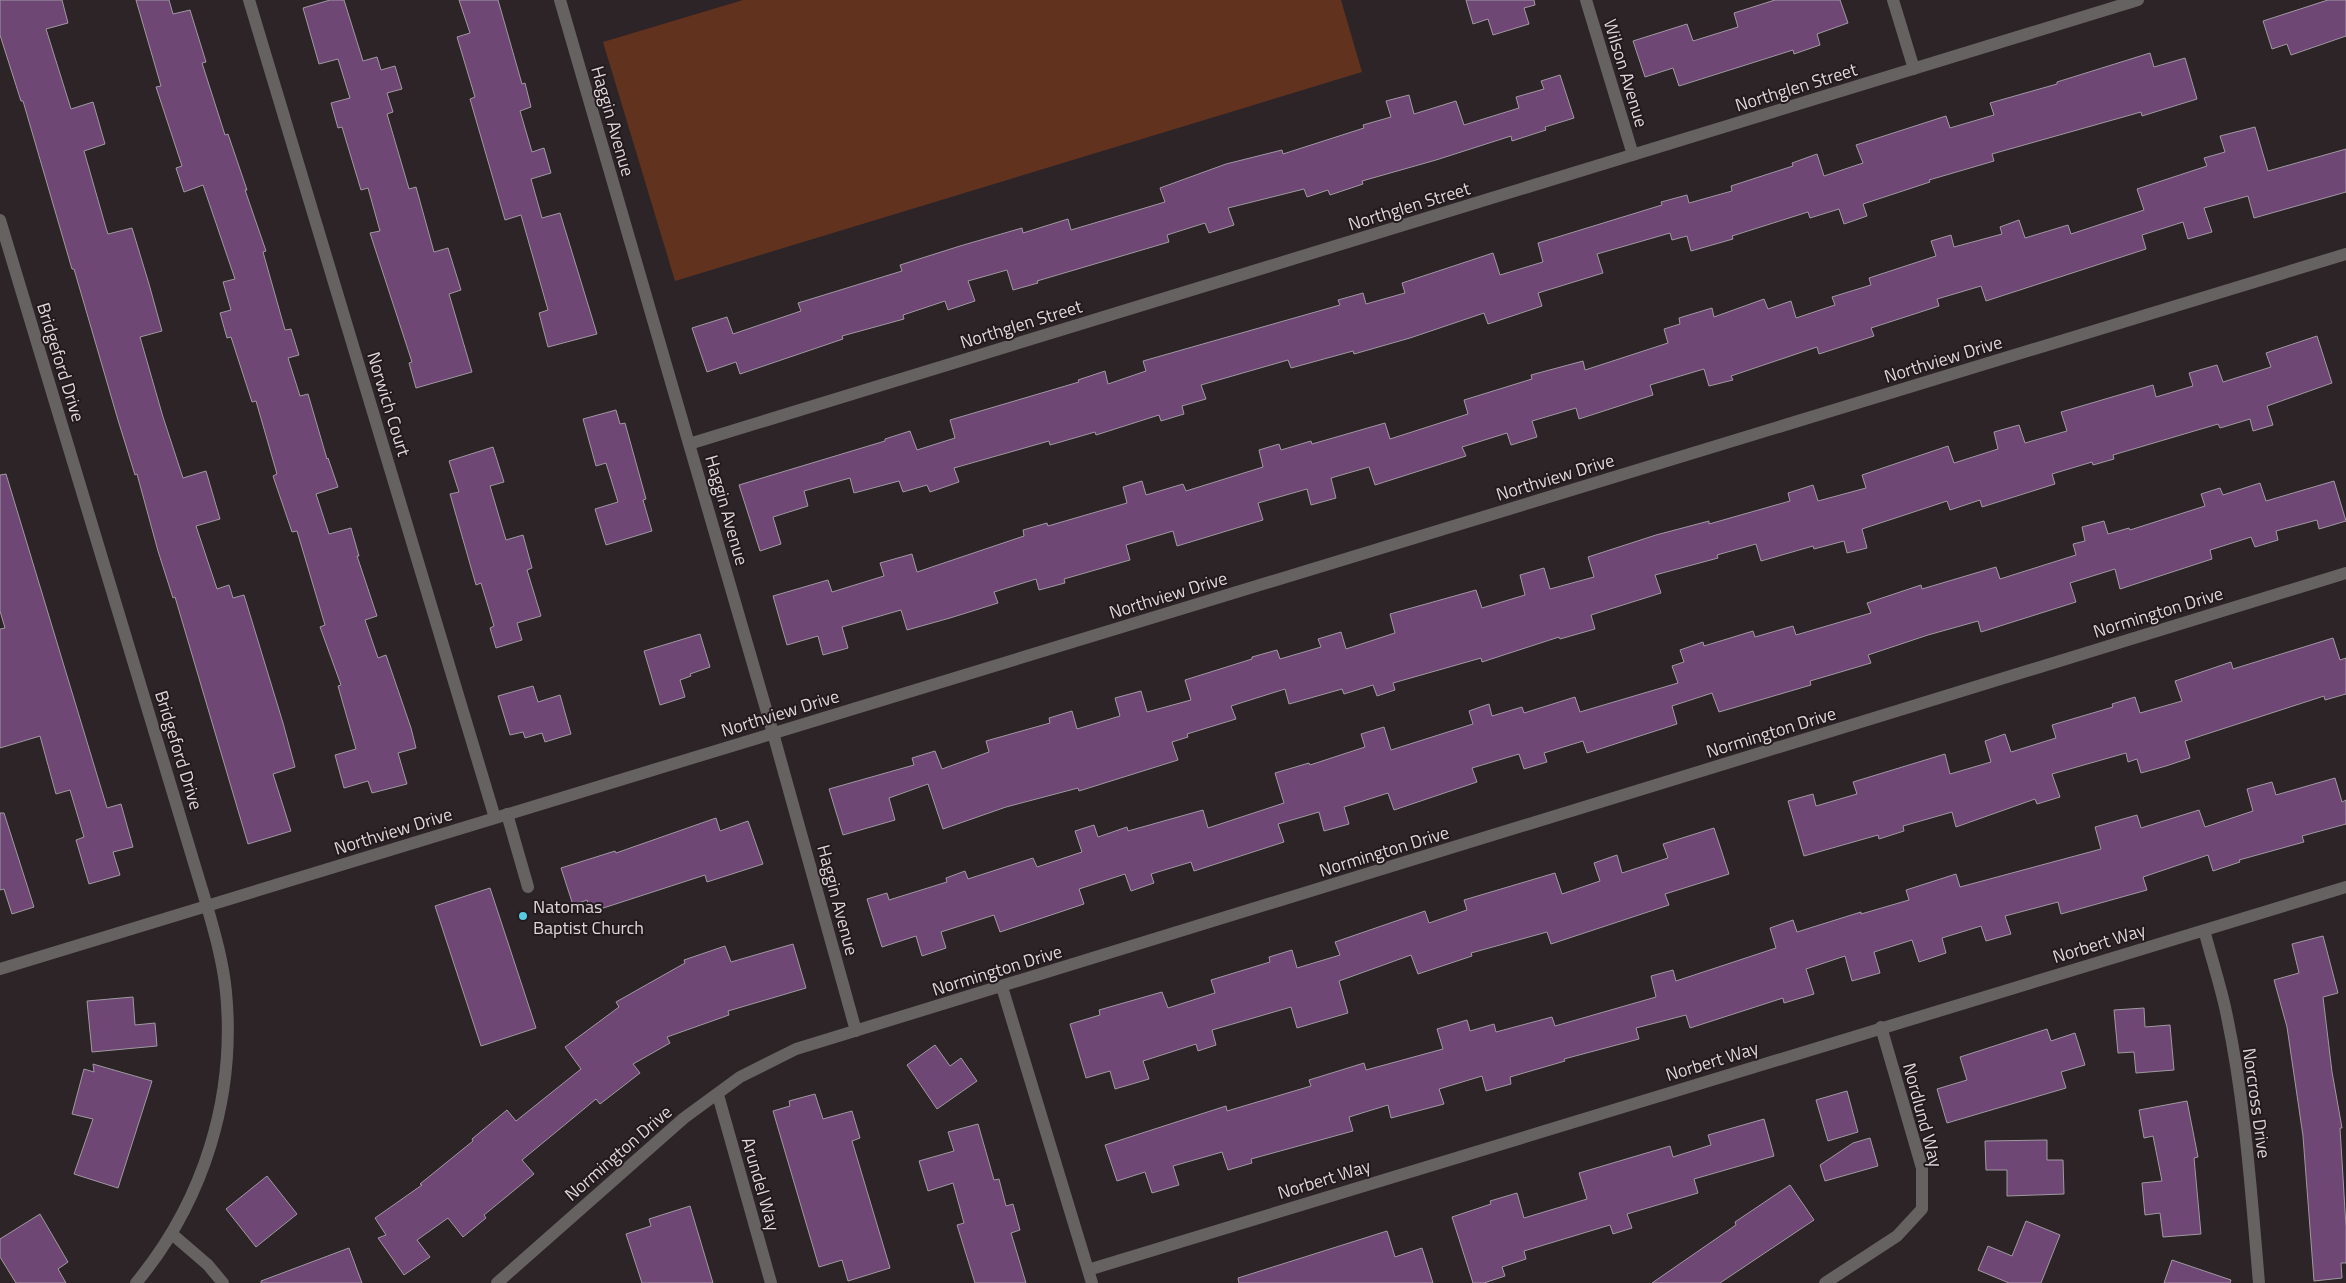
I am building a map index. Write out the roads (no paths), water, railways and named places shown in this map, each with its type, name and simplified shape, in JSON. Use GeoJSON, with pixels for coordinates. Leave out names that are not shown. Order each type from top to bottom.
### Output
{"type":"FeatureCollection","features":[{"type":"Feature","properties":{"kind":"street","name":"Norwich Court"},"geometry":{"type":"LineString","coordinates":[[249,0],[501,816],[528,887]]}},
{"type":"Feature","properties":{"kind":"street","name":"Haggin Avenue"},"geometry":{"type":"LineString","coordinates":[[560,0],[773,733],[856,1031]]}},
{"type":"Feature","properties":{"kind":"street","name":"Wilson Avenue"},"geometry":{"type":"LineString","coordinates":[[1586,0],[1633,155]]}},
{"type":"Feature","properties":{"kind":"street"},"geometry":{"type":"LineString","coordinates":[[1893,0],[1914,69]]}},
{"type":"Feature","properties":{"kind":"street","name":"Northglen Street"},"geometry":{"type":"LineString","coordinates":[[689,444],[2138,0]]}},
{"type":"Feature","properties":{"kind":"street","name":"Bridgeford Drive"},"geometry":{"type":"LineString","coordinates":[[0,220],[208,906],[219,950],[226,990],[228,1031],[226,1072],[220,1112],[209,1152],[195,1190],[172,1234],[136,1283]]}},
{"type":"Feature","properties":{"kind":"street","name":"Northview Drive"},"geometry":{"type":"LineString","coordinates":[[0,968],[2346,254]]}},
{"type":"Feature","properties":{"kind":"street","name":"Normington Drive"},"geometry":{"type":"LineString","coordinates":[[497,1283],[662,1136],[740,1077],[796,1049],[2346,572]]}},
{"type":"Feature","properties":{"kind":"street","name":"Norbert Way"},"geometry":{"type":"LineString","coordinates":[[1088,1270],[1881,1027],[2346,887]]}},
{"type":"Feature","properties":{"kind":"street","name":"Norcross Drive"},"geometry":{"type":"LineString","coordinates":[[2204,930],[2225,1008],[2238,1080],[2250,1178],[2259,1283]]}},
{"type":"Feature","properties":{"kind":"street"},"geometry":{"type":"LineString","coordinates":[[1002,987],[1092,1283]]}},
{"type":"Feature","properties":{"kind":"street","name":"Nordlund Way"},"geometry":{"type":"LineString","coordinates":[[1825,1283],[1897,1236],[1922,1209],[1922,1168],[1881,1027]]}},
{"type":"Feature","properties":{"kind":"street","name":"Arundel Way"},"geometry":{"type":"LineString","coordinates":[[718,1095],[771,1283]]}},
{"type":"Feature","properties":{"kind":"street"},"geometry":{"type":"LineString","coordinates":[[172,1234],[208,1265],[223,1283]]}},
{"type":"Feature","properties":{"kind":"place","name":"Natomas Baptist Church"},"geometry":{"type":"Point","coordinates":[523,916]}}]}
